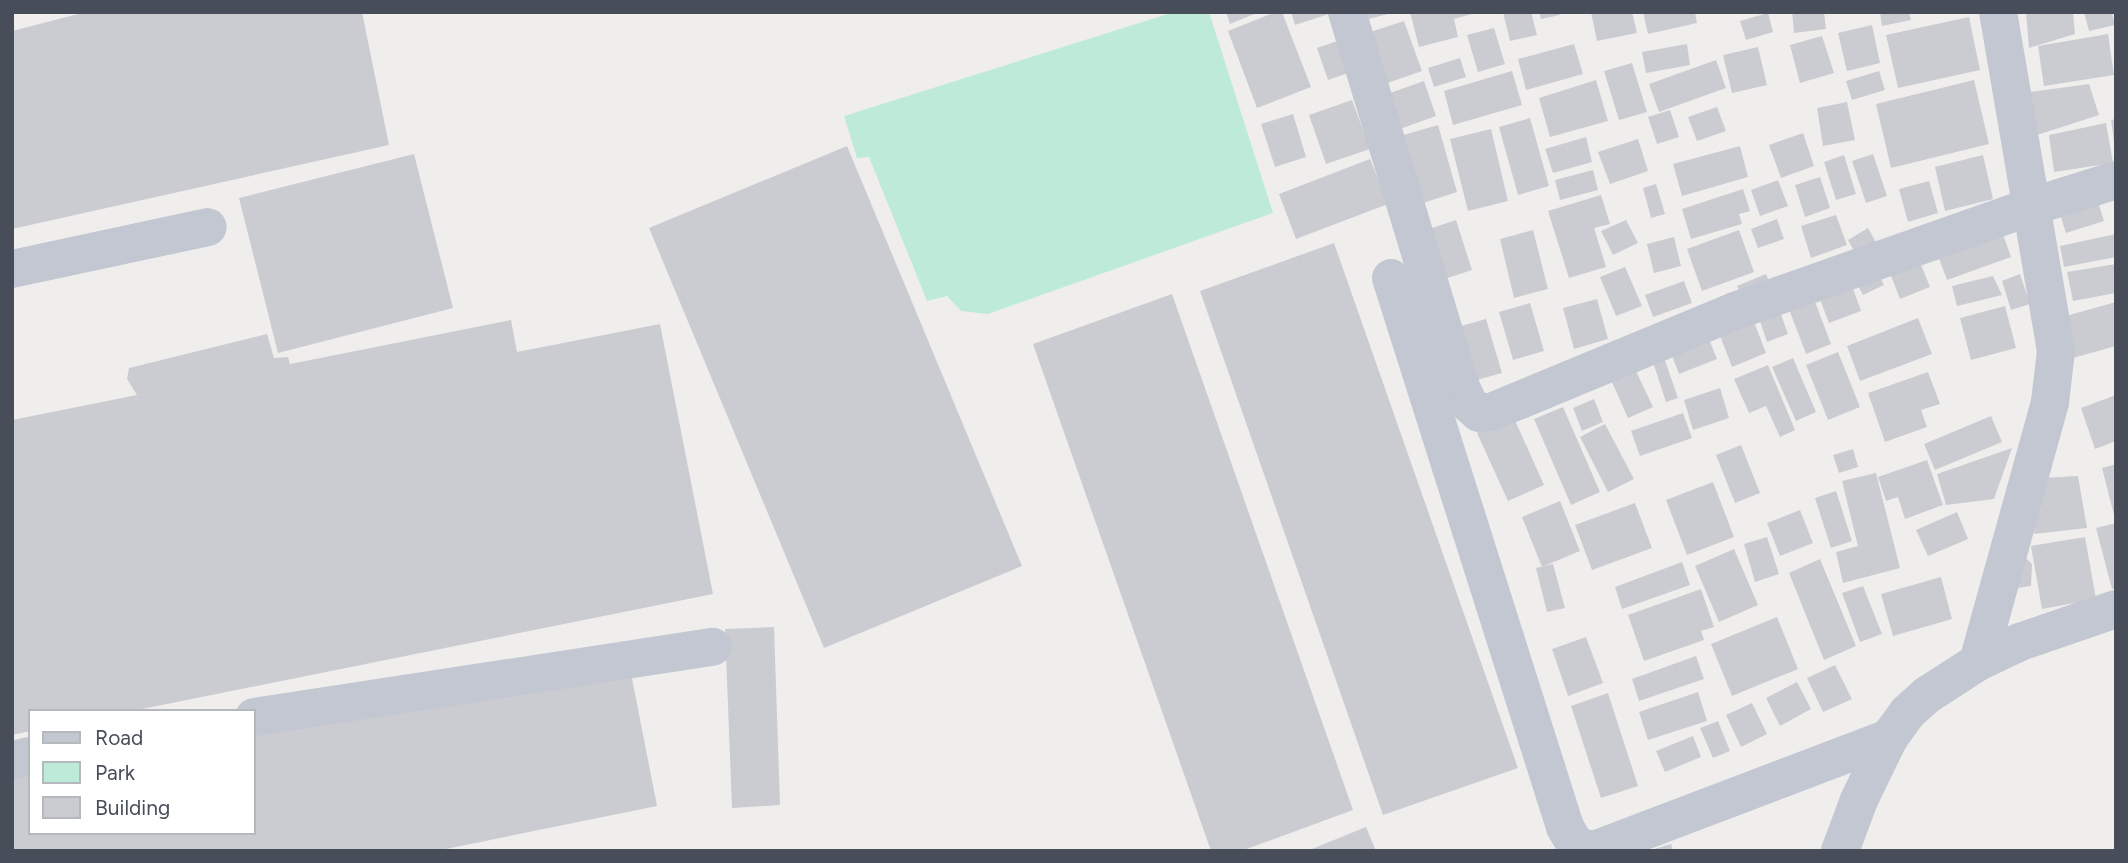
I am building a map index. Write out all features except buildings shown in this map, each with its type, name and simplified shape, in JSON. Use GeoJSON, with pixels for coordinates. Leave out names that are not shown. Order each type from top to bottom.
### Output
{"type":"FeatureCollection","features":[{"type":"Feature","properties":{"kind":"street"},"geometry":{"type":"LineString","coordinates":[[1347,12],[1460,385],[1468,404],[1479,413],[1492,412],[1735,311],[2030,206],[2116,180]]}},
{"type":"Feature","properties":{"kind":"street"},"geometry":{"type":"LineString","coordinates":[[1978,662],[2050,402],[2056,351],[1998,12]]}},
{"type":"Feature","properties":{"kind":"street"},"geometry":{"type":"LineString","coordinates":[[12,269],[208,227]]}},
{"type":"Feature","properties":{"kind":"street"},"geometry":{"type":"LineString","coordinates":[[1391,278],[1570,848],[1594,850],[1889,738]]}},
{"type":"Feature","properties":{"kind":"street"},"geometry":{"type":"LineString","coordinates":[[1840,851],[1863,789],[1889,738],[1908,712],[1927,695],[1978,662],[2020,642],[2116,609]]}},
{"type":"Feature","properties":{"kind":"street"},"geometry":{"type":"LineString","coordinates":[[256,717],[713,647]]}},
{"type":"Feature","properties":{"kind":"green space"},"geometry":{"type":"Polygon","coordinates":[[[1174,12],[1209,12],[1273,213],[988,314],[961,311],[947,296],[927,301],[869,157],[857,158],[844,116],[1174,12]]]}}]}
